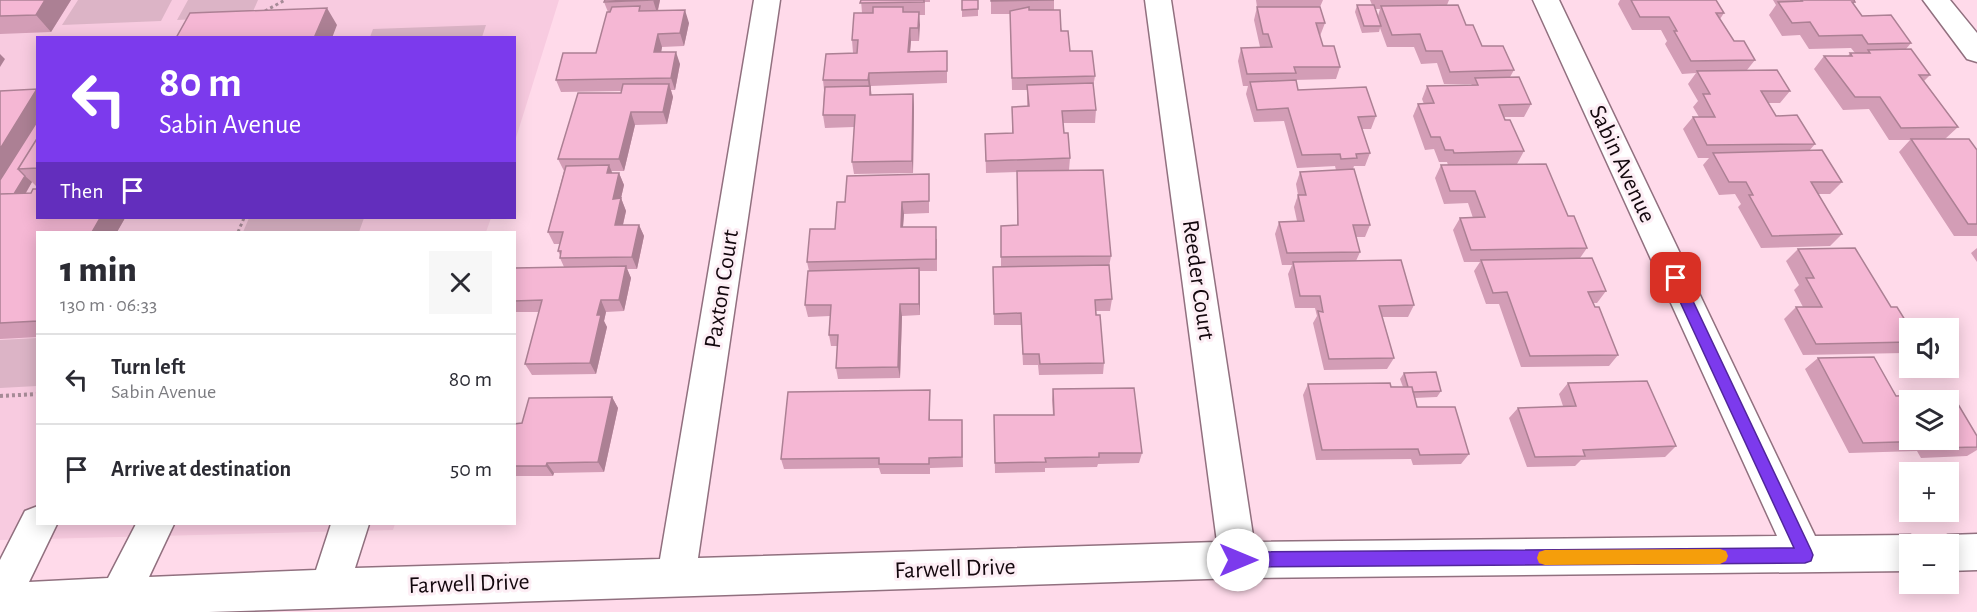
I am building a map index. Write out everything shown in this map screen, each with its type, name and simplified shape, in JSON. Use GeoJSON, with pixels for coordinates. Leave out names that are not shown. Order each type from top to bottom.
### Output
{"type":"FeatureCollection","features":[{"type":"Feature","properties":{"kind":"street","name":"Paxton Court"},"geometry":{"type":"LineString","coordinates":[[676,578],[767,0]]}},
{"type":"Feature","properties":{"kind":"street","name":"Reeder Court"},"geometry":{"type":"LineString","coordinates":[[1158,0],[1238,560]]}},
{"type":"Feature","properties":{"kind":"street","name":"Sabin Avenue"},"geometry":{"type":"LineString","coordinates":[[1546,0],[1805,555]]}},
{"type":"Feature","properties":{"kind":"street"},"geometry":{"type":"LineString","coordinates":[[1936,0],[1977,52]]}},
{"type":"Feature","properties":{"kind":"street"},"geometry":{"type":"LineString","coordinates":[[0,601],[37,525]]}},
{"type":"Feature","properties":{"kind":"street"},"geometry":{"type":"LineString","coordinates":[[120,597],[155,525]]}},
{"type":"Feature","properties":{"kind":"street"},"geometry":{"type":"LineString","coordinates":[[329,588],[350,525]]}},
{"type":"Feature","properties":{"kind":"street"},"geometry":{"type":"LineString","coordinates":[[1959,553],[1977,552]]}},
{"type":"Feature","properties":{"kind":"street","name":"Farwell Drive"},"geometry":{"type":"LineString","coordinates":[[0,601],[329,588],[1238,560],[1899,553]]}},
{"type":"Feature","properties":{"kind":"path"},"geometry":{"type":"LineString","coordinates":[[259,15],[285,0]]}},
{"type":"Feature","properties":{"kind":"path"},"geometry":{"type":"LineString","coordinates":[[0,396],[36,394]]}},
{"type":"Feature","properties":{"kind":"shaded area"},"geometry":{"type":"Polygon","coordinates":[[[0,0],[559,0],[516,138],[516,36],[36,36],[36,219],[491,219],[486,231],[36,231],[36,525],[395,525],[393,530],[0,540],[0,0]]]}},
{"type":"Feature","properties":{"kind":"shaded area"},"geometry":{"type":"Polygon","coordinates":[[[78,0],[172,0],[161,21],[62,25],[78,0]]]}},
{"type":"Feature","properties":{"kind":"shaded area"},"geometry":{"type":"Polygon","coordinates":[[[188,0],[258,0],[251,16],[177,20],[188,0]]]}},
{"type":"Feature","properties":{"kind":"shaded area"},"geometry":{"type":"Polygon","coordinates":[[[486,25],[482,36],[370,36],[373,29],[486,25]]]}},
{"type":"Feature","properties":{"kind":"shaded area"},"geometry":{"type":"Polygon","coordinates":[[[249,219],[364,219],[359,231],[243,231],[249,219]]]}},
{"type":"Feature","properties":{"kind":"shaded area"},"geometry":{"type":"Polygon","coordinates":[[[36,338],[36,386],[0,388],[0,340],[36,338]]]}},
{"type":"Feature","properties":{"kind":"building"},"geometry":{"type":"Polygon","coordinates":[[[0,0],[45,0],[36,15],[0,16],[0,0]]]}},
{"type":"Feature","properties":{"kind":"building"},"geometry":{"type":"Polygon","coordinates":[[[605,0],[653,0],[604,2],[605,0]]]}},
{"type":"Feature","properties":{"kind":"building"},"geometry":{"type":"Polygon","coordinates":[[[861,0],[924,0],[924,2],[860,3],[861,0]]]}},
{"type":"Feature","properties":{"kind":"building"},"geometry":{"type":"Polygon","coordinates":[[[962,0],[978,0],[978,9],[962,10],[962,0]]]}},
{"type":"Feature","properties":{"kind":"building"},"geometry":{"type":"Polygon","coordinates":[[[991,0],[1054,0],[991,1],[991,0]]]}},
{"type":"Feature","properties":{"kind":"building"},"geometry":{"type":"Polygon","coordinates":[[[1631,0],[1716,0],[1724,13],[1716,13],[1734,41],[1744,41],[1755,60],[1691,61],[1669,17],[1640,17],[1631,0]]]}},
{"type":"Feature","properties":{"kind":"building"},"geometry":{"type":"Polygon","coordinates":[[[1854,0],[1855,2],[1852,2],[1862,16],[1891,15],[1911,43],[1868,44],[1862,35],[1819,36],[1810,22],[1792,23],[1778,2],[1854,0]]]}},
{"type":"Feature","properties":{"kind":"building"},"geometry":{"type":"Polygon","coordinates":[[[1357,5],[1374,5],[1381,26],[1364,26],[1357,5]]]}},
{"type":"Feature","properties":{"kind":"building"},"geometry":{"type":"Polygon","coordinates":[[[1458,5],[1466,25],[1473,25],[1482,46],[1503,46],[1514,70],[1450,72],[1442,51],[1426,51],[1420,34],[1392,35],[1381,6],[1458,5]]]}},
{"type":"Feature","properties":{"kind":"building"},"geometry":{"type":"Polygon","coordinates":[[[640,6],[639,11],[685,10],[680,33],[658,34],[654,52],[676,52],[671,78],[556,80],[563,53],[596,53],[607,12],[610,12],[612,7],[640,6]]]}},
{"type":"Feature","properties":{"kind":"building"},"geometry":{"type":"Polygon","coordinates":[[[873,7],[903,7],[903,12],[919,12],[918,28],[910,28],[908,52],[947,51],[947,71],[869,73],[868,80],[823,80],[826,54],[857,53],[858,40],[852,40],[854,13],[873,13],[873,7]]]}},
{"type":"Feature","properties":{"kind":"building"},"geometry":{"type":"Polygon","coordinates":[[[1029,7],[1029,10],[1060,10],[1061,31],[1068,31],[1070,51],[1092,51],[1095,76],[1012,78],[1010,11],[1029,7]]]}},
{"type":"Feature","properties":{"kind":"building"},"geometry":{"type":"Polygon","coordinates":[[[1257,7],[1320,7],[1325,23],[1316,23],[1323,46],[1334,46],[1340,67],[1294,67],[1296,73],[1247,74],[1241,48],[1272,47],[1268,34],[1263,34],[1257,7]]]}},
{"type":"Feature","properties":{"kind":"building"},"geometry":{"type":"Polygon","coordinates":[[[327,8],[315,36],[177,36],[190,13],[327,8]]]}},
{"type":"Feature","properties":{"kind":"building"},"geometry":{"type":"Polygon","coordinates":[[[1911,49],[1930,75],[1919,75],[1958,127],[1901,128],[1880,97],[1855,97],[1824,56],[1852,56],[1850,53],[1870,53],[1868,50],[1911,49]]]}},
{"type":"Feature","properties":{"kind":"building"},"geometry":{"type":"Polygon","coordinates":[[[1777,70],[1790,91],[1761,91],[1776,116],[1797,115],[1815,144],[1707,145],[1693,117],[1715,117],[1703,94],[1710,94],[1697,71],[1777,70]]]}},
{"type":"Feature","properties":{"kind":"building"},"geometry":{"type":"Polygon","coordinates":[[[1519,77],[1531,104],[1499,105],[1505,120],[1510,120],[1524,151],[1454,153],[1453,150],[1445,150],[1440,137],[1431,137],[1418,104],[1434,103],[1427,86],[1478,85],[1475,78],[1519,77]]]}},
{"type":"Feature","properties":{"kind":"building"},"geometry":{"type":"Polygon","coordinates":[[[1296,80],[1298,90],[1366,87],[1376,116],[1358,117],[1370,153],[1356,154],[1357,158],[1341,159],[1340,154],[1302,155],[1288,108],[1257,110],[1250,82],[1296,80]]]}},
{"type":"Feature","properties":{"kind":"building"},"geometry":{"type":"Polygon","coordinates":[[[1093,83],[1096,110],[1062,111],[1064,133],[1068,133],[1070,158],[986,161],[985,134],[1013,133],[1012,107],[1029,106],[1027,85],[1093,83]]]}},
{"type":"Feature","properties":{"kind":"building"},"geometry":{"type":"Polygon","coordinates":[[[623,84],[669,84],[663,112],[631,112],[619,159],[558,159],[578,93],[621,93],[623,84]]]}},
{"type":"Feature","properties":{"kind":"building"},"geometry":{"type":"Polygon","coordinates":[[[870,86],[870,95],[913,94],[912,161],[852,162],[855,115],[823,115],[825,87],[870,86]]]}},
{"type":"Feature","properties":{"kind":"building"},"geometry":{"type":"Polygon","coordinates":[[[36,89],[0,149],[0,91],[36,89]]]}},
{"type":"Feature","properties":{"kind":"building"},"geometry":{"type":"Polygon","coordinates":[[[36,123],[36,140],[18,169],[25,176],[14,194],[0,194],[0,180],[36,123]]]}},
{"type":"Feature","properties":{"kind":"building"},"geometry":{"type":"Polygon","coordinates":[[[1911,139],[1969,139],[1977,150],[1977,224],[1968,224],[1911,139]]]}},
{"type":"Feature","properties":{"kind":"building"},"geometry":{"type":"Polygon","coordinates":[[[36,140],[36,168],[18,169],[36,140]]]}},
{"type":"Feature","properties":{"kind":"building"},"geometry":{"type":"Polygon","coordinates":[[[1822,150],[1842,182],[1811,182],[1842,234],[1772,236],[1749,195],[1753,195],[1746,182],[1729,182],[1713,153],[1822,150]]]}},
{"type":"Feature","properties":{"kind":"building"},"geometry":{"type":"Polygon","coordinates":[[[1546,164],[1568,216],[1574,216],[1587,248],[1471,250],[1460,218],[1485,217],[1475,191],[1450,191],[1441,165],[1546,164]]]}},
{"type":"Feature","properties":{"kind":"building"},"geometry":{"type":"Polygon","coordinates":[[[609,165],[607,173],[619,173],[613,199],[621,198],[615,225],[639,225],[632,257],[560,258],[561,251],[558,251],[563,232],[548,232],[566,166],[609,165]]]}},
{"type":"Feature","properties":{"kind":"building"},"geometry":{"type":"Polygon","coordinates":[[[1354,169],[1370,225],[1353,225],[1360,252],[1287,253],[1279,222],[1304,221],[1298,195],[1306,195],[1300,172],[1354,169]]]}},
{"type":"Feature","properties":{"kind":"building"},"geometry":{"type":"Polygon","coordinates":[[[1103,170],[1111,256],[1001,257],[1001,226],[1018,225],[1017,171],[1103,170]]]}},
{"type":"Feature","properties":{"kind":"building"},"geometry":{"type":"Polygon","coordinates":[[[929,174],[929,201],[902,202],[901,227],[936,227],[936,259],[807,262],[810,229],[835,229],[837,202],[845,202],[847,176],[929,174]]]}},
{"type":"Feature","properties":{"kind":"building"},"geometry":{"type":"Polygon","coordinates":[[[33,189],[36,189],[36,219],[99,219],[93,231],[36,231],[36,321],[0,323],[0,194],[31,193],[33,189]]]}},
{"type":"Feature","properties":{"kind":"building"},"geometry":{"type":"Polygon","coordinates":[[[1855,248],[1891,307],[1897,307],[1904,318],[1899,318],[1899,342],[1816,344],[1796,307],[1822,307],[1806,278],[1814,278],[1798,249],[1855,248]]]}},
{"type":"Feature","properties":{"kind":"building"},"geometry":{"type":"Polygon","coordinates":[[[1592,258],[1606,291],[1588,292],[1595,307],[1599,307],[1618,355],[1530,356],[1507,292],[1493,293],[1481,260],[1592,258]]]}},
{"type":"Feature","properties":{"kind":"building"},"geometry":{"type":"Polygon","coordinates":[[[1401,260],[1414,305],[1379,306],[1394,358],[1329,359],[1318,311],[1323,312],[1320,296],[1300,296],[1293,262],[1401,260]]]}},
{"type":"Feature","properties":{"kind":"building"},"geometry":{"type":"Polygon","coordinates":[[[1109,265],[1112,299],[1095,300],[1096,315],[1100,315],[1104,363],[1040,364],[1039,354],[1023,354],[1021,313],[994,314],[993,267],[1109,265]]]}},
{"type":"Feature","properties":{"kind":"building"},"geometry":{"type":"Polygon","coordinates":[[[626,266],[619,300],[601,300],[597,315],[601,315],[590,363],[525,364],[542,300],[516,301],[516,268],[626,266]]]}},
{"type":"Feature","properties":{"kind":"building"},"geometry":{"type":"Polygon","coordinates":[[[919,268],[919,304],[900,304],[898,367],[836,368],[838,335],[829,335],[831,305],[805,305],[808,271],[919,268]]]}},
{"type":"Feature","properties":{"kind":"building"},"geometry":{"type":"Polygon","coordinates":[[[1874,357],[1896,396],[1899,396],[1899,442],[1863,443],[1818,358],[1874,357]]]}},
{"type":"Feature","properties":{"kind":"building"},"geometry":{"type":"Polygon","coordinates":[[[1436,372],[1441,391],[1413,392],[1412,387],[1408,387],[1404,373],[1436,372]]]}},
{"type":"Feature","properties":{"kind":"building"},"geometry":{"type":"Polygon","coordinates":[[[1647,381],[1676,446],[1583,450],[1585,456],[1535,457],[1518,408],[1576,406],[1568,383],[1647,381]]]}},
{"type":"Feature","properties":{"kind":"building"},"geometry":{"type":"Polygon","coordinates":[[[1390,383],[1391,387],[1412,387],[1417,407],[1455,407],[1469,454],[1420,455],[1418,449],[1322,450],[1308,384],[1390,383]]]}},
{"type":"Feature","properties":{"kind":"building"},"geometry":{"type":"Polygon","coordinates":[[[1134,388],[1142,453],[1099,453],[1099,457],[1045,458],[1046,462],[995,463],[994,415],[1054,415],[1053,389],[1134,388]]]}},
{"type":"Feature","properties":{"kind":"building"},"geometry":{"type":"Polygon","coordinates":[[[930,390],[929,420],[962,420],[962,457],[929,458],[929,464],[879,464],[879,458],[781,459],[788,392],[930,390]]]}},
{"type":"Feature","properties":{"kind":"building"},"geometry":{"type":"Polygon","coordinates":[[[612,397],[598,462],[516,466],[516,424],[522,423],[529,398],[612,397]]]}},
{"type":"Feature","properties":{"kind":"building"},"geometry":{"type":"Polygon","coordinates":[[[1959,406],[1977,436],[1977,447],[1959,447],[1959,406]]]}},
{"type":"Feature","properties":{"kind":"slow traffic"},"geometry":{"type":"LineString","coordinates":[[1545,558],[1720,556]]}},
{"type":"Feature","properties":{"kind":"route"},"geometry":{"type":"LineString","coordinates":[[1238,560],[1805,555],[1676,278]]}}]}
